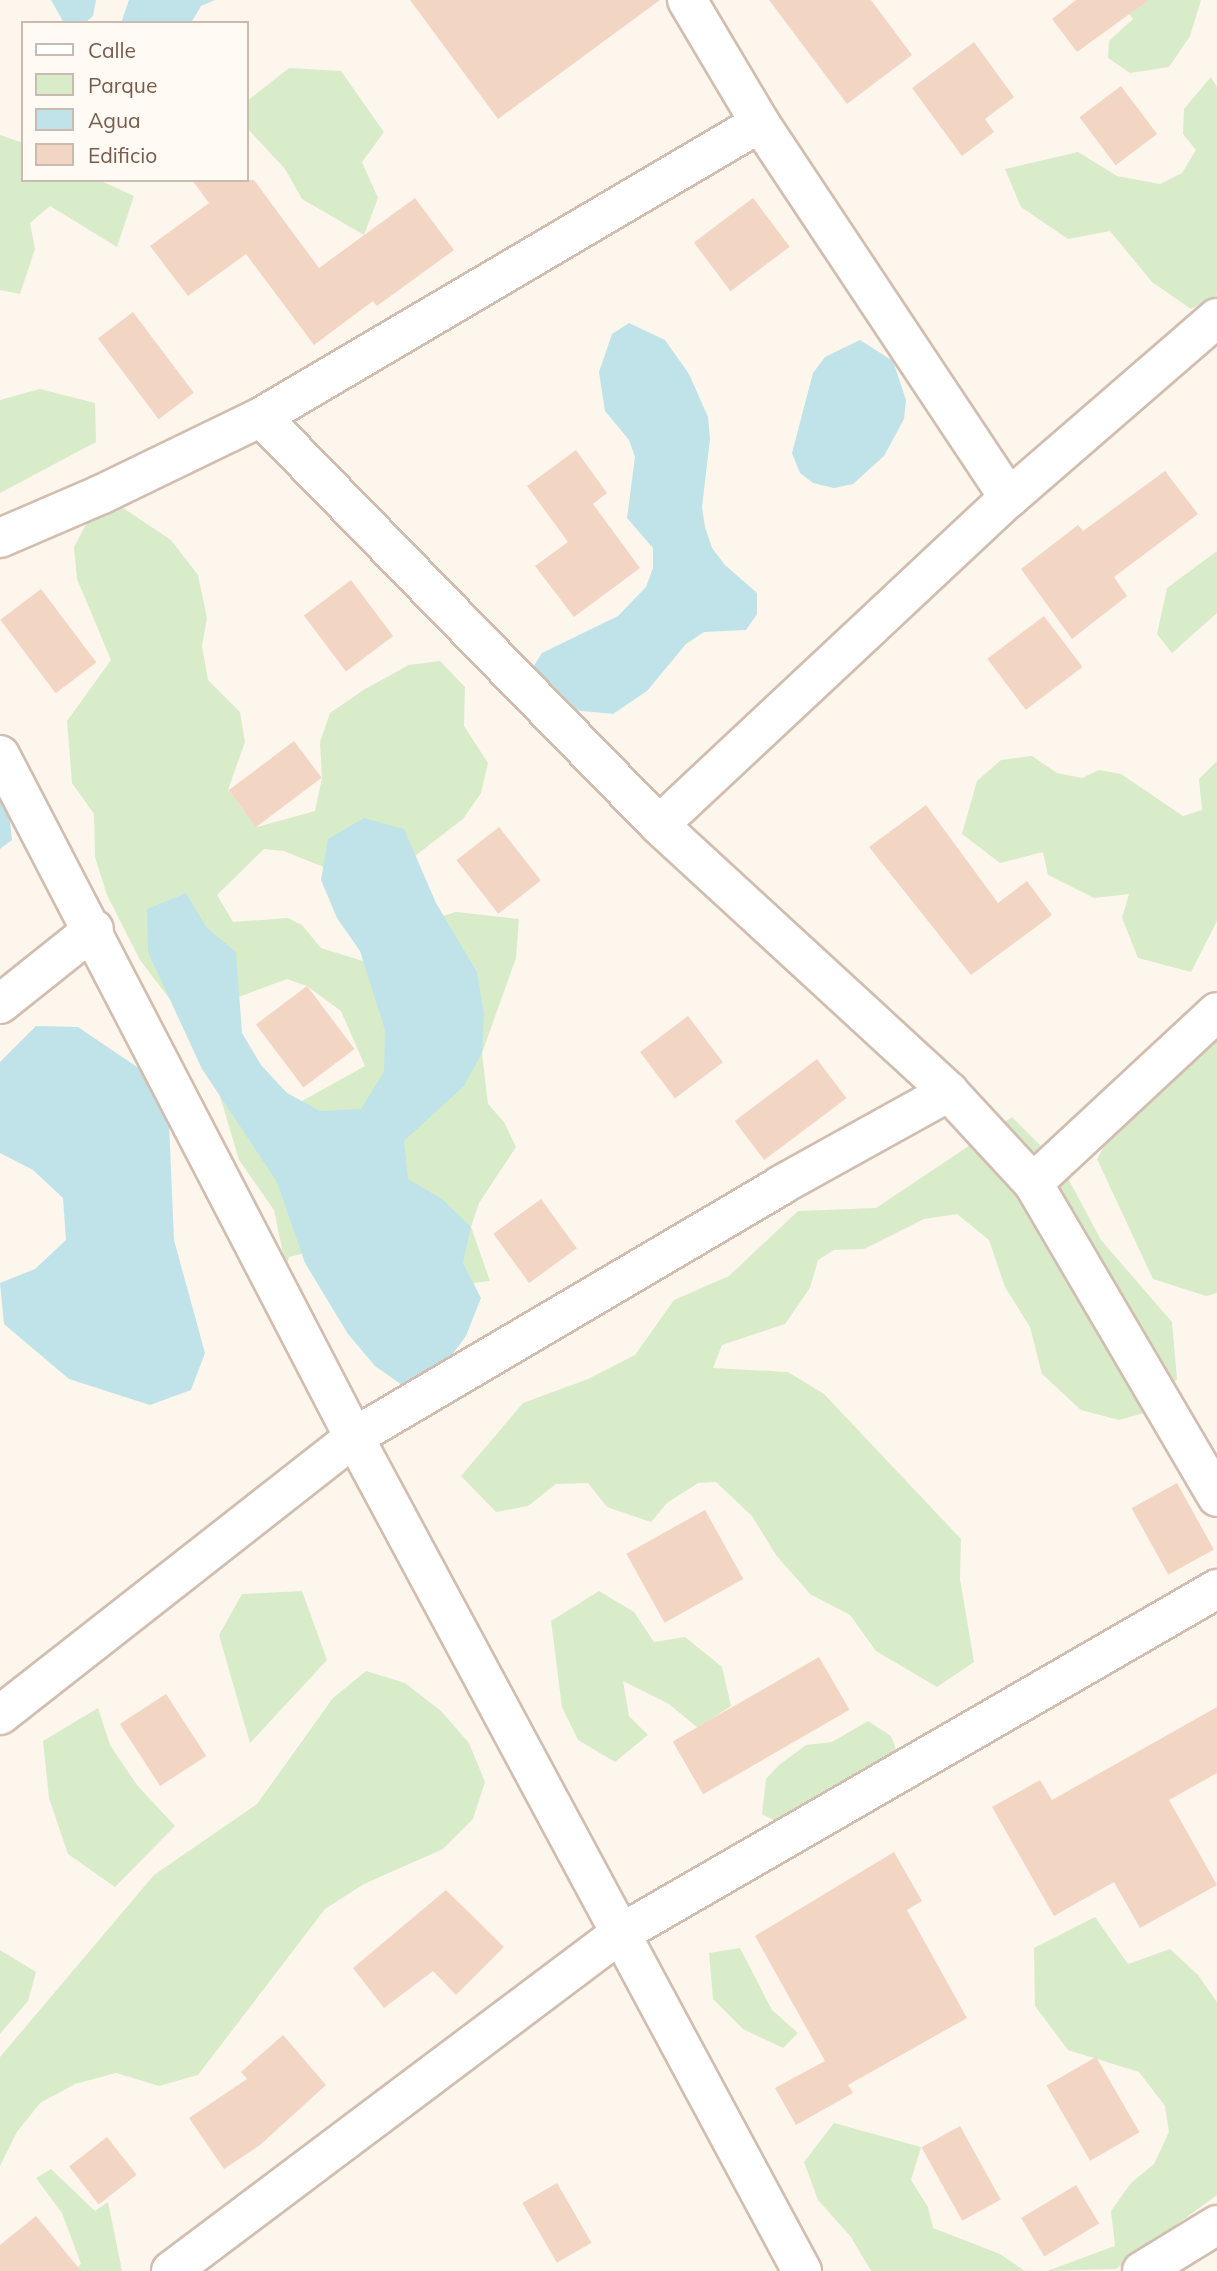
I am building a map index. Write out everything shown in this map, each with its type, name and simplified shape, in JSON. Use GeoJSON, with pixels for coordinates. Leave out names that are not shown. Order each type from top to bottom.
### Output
{"type":"FeatureCollection","features":[{"type":"Feature","properties":{"kind":"street"},"geometry":{"type":"LineString","coordinates":[[687,0],[760,123],[1009,498]]}},
{"type":"Feature","properties":{"kind":"street"},"geometry":{"type":"LineString","coordinates":[[0,538],[102,494],[261,417],[760,123]]}},
{"type":"Feature","properties":{"kind":"street"},"geometry":{"type":"LineString","coordinates":[[659,825],[1009,498],[1217,318]]}},
{"type":"Feature","properties":{"kind":"street"},"geometry":{"type":"LineString","coordinates":[[261,417],[659,825],[949,1092],[1033,1183],[1217,1497]]}},
{"type":"Feature","properties":{"kind":"street"},"geometry":{"type":"LineString","coordinates":[[0,755],[94,929],[354,1437],[618,1935],[802,2271]]}},
{"type":"Feature","properties":{"kind":"street"},"geometry":{"type":"LineString","coordinates":[[0,1004],[94,929]]}},
{"type":"Feature","properties":{"kind":"street"},"geometry":{"type":"LineString","coordinates":[[1033,1183],[1217,1012]]}},
{"type":"Feature","properties":{"kind":"street"},"geometry":{"type":"LineString","coordinates":[[0,1715],[354,1437],[781,1185],[949,1092]]}},
{"type":"Feature","properties":{"kind":"street"},"geometry":{"type":"LineString","coordinates":[[171,2271],[618,1935],[1217,1590]]}},
{"type":"Feature","properties":{"kind":"street"},"geometry":{"type":"LineString","coordinates":[[1142,2271],[1217,2225]]}},
{"type":"Feature","properties":{"kind":"green space"},"geometry":{"type":"Polygon","coordinates":[[[1132,0],[1201,0],[1190,36],[1169,67],[1130,73],[1108,58],[1109,41],[1133,19],[1125,9],[1132,0]]]}},
{"type":"Feature","properties":{"kind":"green space"},"geometry":{"type":"Polygon","coordinates":[[[289,68],[341,71],[384,132],[362,162],[378,198],[364,235],[302,199],[285,169],[248,129],[248,100],[289,68]]]}},
{"type":"Feature","properties":{"kind":"green space"},"geometry":{"type":"Polygon","coordinates":[[[1211,77],[1217,87],[1217,295],[1191,309],[1152,282],[1110,231],[1068,239],[1021,207],[1005,169],[1078,152],[1117,176],[1160,184],[1182,173],[1196,150],[1183,134],[1184,109],[1211,77]]]}},
{"type":"Feature","properties":{"kind":"green space"},"geometry":{"type":"Polygon","coordinates":[[[0,135],[21,142],[21,182],[103,182],[134,196],[117,247],[50,206],[30,223],[35,249],[20,294],[0,290],[0,135]]]}},
{"type":"Feature","properties":{"kind":"green space"},"geometry":{"type":"Polygon","coordinates":[[[40,389],[95,403],[96,442],[0,493],[0,400],[40,389]]]}},
{"type":"Feature","properties":{"kind":"green space"},"geometry":{"type":"Polygon","coordinates":[[[102,494],[171,540],[198,575],[207,618],[202,646],[208,680],[240,712],[245,742],[228,790],[257,827],[315,811],[322,778],[320,742],[330,713],[365,689],[409,665],[440,661],[465,687],[464,726],[488,763],[481,793],[463,819],[415,856],[343,875],[284,851],[264,849],[217,895],[233,922],[288,918],[302,925],[321,948],[363,961],[432,919],[456,912],[519,919],[516,958],[482,1053],[488,1104],[504,1122],[516,1147],[479,1203],[471,1227],[490,1281],[473,1283],[441,1253],[334,1246],[289,1257],[286,1268],[274,1210],[239,1160],[219,1093],[302,1101],[365,1066],[341,1011],[307,986],[287,979],[217,1005],[169,998],[140,960],[107,895],[95,857],[94,814],[72,783],[67,721],[111,660],[77,579],[74,547],[102,494]]]}},
{"type":"Feature","properties":{"kind":"green space"},"geometry":{"type":"Polygon","coordinates":[[[1217,551],[1217,613],[1172,653],[1157,634],[1167,588],[1217,551]]]}},
{"type":"Feature","properties":{"kind":"green space"},"geometry":{"type":"Polygon","coordinates":[[[1032,756],[1057,773],[1082,778],[1099,770],[1121,774],[1183,816],[1202,810],[1199,779],[1217,761],[1217,921],[1191,972],[1138,958],[1122,918],[1129,894],[1094,898],[1048,875],[1043,852],[1000,863],[962,834],[977,781],[1001,760],[1032,756]]]}},
{"type":"Feature","properties":{"kind":"green space"},"geometry":{"type":"Polygon","coordinates":[[[1217,1041],[1217,1293],[1206,1296],[1153,1279],[1097,1159],[1121,1115],[1188,1068],[1217,1041]]]}},
{"type":"Feature","properties":{"kind":"green space"},"geometry":{"type":"Polygon","coordinates":[[[1012,1117],[1062,1167],[1101,1240],[1172,1322],[1177,1379],[1144,1413],[1119,1420],[1081,1410],[1042,1374],[1030,1327],[1005,1287],[989,1240],[957,1214],[924,1219],[864,1249],[834,1250],[818,1260],[810,1288],[785,1324],[722,1345],[713,1368],[788,1372],[824,1394],[961,1539],[960,1579],[974,1662],[937,1687],[876,1651],[850,1615],[810,1594],[776,1555],[752,1516],[716,1482],[698,1483],[667,1503],[651,1522],[607,1507],[588,1483],[556,1484],[528,1506],[496,1512],[461,1476],[523,1403],[588,1379],[635,1355],[674,1300],[729,1276],[798,1211],[876,1208],[1012,1117]]]}},
{"type":"Feature","properties":{"kind":"green space"},"geometry":{"type":"Polygon","coordinates":[[[302,1591],[327,1660],[250,1743],[219,1635],[242,1594],[302,1591]]]}},
{"type":"Feature","properties":{"kind":"green space"},"geometry":{"type":"Polygon","coordinates":[[[599,1591],[634,1612],[654,1642],[685,1637],[722,1667],[731,1706],[698,1728],[669,1704],[623,1681],[629,1716],[648,1735],[615,1762],[578,1740],[562,1707],[551,1621],[599,1591]]]}},
{"type":"Feature","properties":{"kind":"green space"},"geometry":{"type":"Polygon","coordinates":[[[366,1671],[405,1683],[441,1711],[469,1743],[485,1782],[473,1819],[443,1849],[364,1884],[325,1909],[198,2075],[159,2086],[116,2073],[75,2084],[40,2103],[17,2132],[0,2166],[0,2057],[154,1875],[257,1804],[333,1698],[366,1671]]]}},
{"type":"Feature","properties":{"kind":"green space"},"geometry":{"type":"Polygon","coordinates":[[[98,1708],[110,1745],[137,1785],[175,1826],[115,1887],[68,1854],[49,1798],[43,1741],[98,1708]]]}},
{"type":"Feature","properties":{"kind":"green space"},"geometry":{"type":"Polygon","coordinates":[[[868,1721],[891,1736],[897,1752],[889,1770],[850,1776],[840,1802],[785,1826],[762,1814],[766,1779],[779,1765],[806,1745],[832,1742],[868,1721]]]}},
{"type":"Feature","properties":{"kind":"green space"},"geometry":{"type":"Polygon","coordinates":[[[1095,1917],[1128,1964],[1170,1949],[1198,1975],[1217,2002],[1217,2195],[1116,2269],[1047,2271],[1115,2246],[1111,2211],[1131,2183],[1154,2164],[1169,2132],[1165,2106],[1139,2072],[1068,2050],[1035,2006],[1034,1948],[1095,1917]]]}},
{"type":"Feature","properties":{"kind":"green space"},"geometry":{"type":"Polygon","coordinates":[[[740,1948],[772,2010],[798,2033],[783,2048],[743,2029],[713,1999],[709,1953],[740,1948]]]}},
{"type":"Feature","properties":{"kind":"green space"},"geometry":{"type":"Polygon","coordinates":[[[0,1950],[36,1972],[28,2001],[0,2034],[0,1950]]]}},
{"type":"Feature","properties":{"kind":"green space"},"geometry":{"type":"Polygon","coordinates":[[[834,2123],[921,2147],[911,2180],[928,2207],[933,2228],[1000,2254],[1025,2271],[871,2271],[851,2237],[818,2200],[804,2162],[834,2123]]]}},
{"type":"Feature","properties":{"kind":"green space"},"geometry":{"type":"Polygon","coordinates":[[[51,2169],[95,2211],[108,2202],[122,2271],[74,2271],[81,2264],[62,2213],[36,2178],[51,2169]]]}},
{"type":"Feature","properties":{"kind":"water"},"geometry":{"type":"Polygon","coordinates":[[[51,0],[96,0],[93,16],[87,21],[63,21],[51,0]]]}},
{"type":"Feature","properties":{"kind":"water"},"geometry":{"type":"Polygon","coordinates":[[[129,0],[215,0],[201,6],[192,21],[122,21],[129,0]]]}},
{"type":"Feature","properties":{"kind":"water"},"geometry":{"type":"Polygon","coordinates":[[[629,323],[665,340],[689,374],[708,417],[710,439],[702,507],[705,527],[712,548],[725,565],[757,593],[757,614],[746,630],[704,632],[686,644],[647,691],[613,714],[573,710],[531,670],[542,653],[618,616],[646,587],[653,568],[653,548],[627,518],[635,457],[629,440],[605,411],[599,372],[612,334],[629,323]]]}},
{"type":"Feature","properties":{"kind":"water"},"geometry":{"type":"Polygon","coordinates":[[[860,340],[893,361],[906,400],[904,419],[884,456],[853,484],[834,488],[813,483],[800,473],[792,453],[813,373],[825,357],[860,340]]]}},
{"type":"Feature","properties":{"kind":"water"},"geometry":{"type":"Polygon","coordinates":[[[0,794],[8,802],[12,840],[0,849],[0,794]]]}},
{"type":"Feature","properties":{"kind":"water"},"geometry":{"type":"Polygon","coordinates":[[[364,818],[404,829],[436,903],[477,972],[484,1014],[482,1053],[464,1086],[404,1141],[408,1179],[442,1199],[471,1227],[463,1263],[481,1298],[466,1336],[443,1367],[409,1390],[375,1366],[348,1334],[305,1263],[277,1182],[202,1069],[148,952],[147,909],[186,893],[206,927],[236,952],[242,1033],[261,1065],[287,1093],[320,1111],[361,1109],[384,1072],[385,1030],[360,951],[337,918],[321,880],[328,839],[364,818]]]}},
{"type":"Feature","properties":{"kind":"water"},"geometry":{"type":"Polygon","coordinates":[[[36,1026],[78,1027],[140,1069],[169,1123],[174,1240],[205,1353],[191,1390],[150,1405],[69,1379],[4,1324],[0,1283],[35,1269],[66,1240],[63,1198],[33,1170],[0,1153],[0,1062],[36,1026]]]}},
{"type":"Feature","properties":{"kind":"building"},"geometry":{"type":"Polygon","coordinates":[[[410,0],[660,0],[498,119],[410,0]]]}},
{"type":"Feature","properties":{"kind":"building"},"geometry":{"type":"Polygon","coordinates":[[[769,0],[871,0],[912,55],[847,104],[769,0]]]}},
{"type":"Feature","properties":{"kind":"building"},"geometry":{"type":"Polygon","coordinates":[[[1076,0],[1149,0],[1077,52],[1052,19],[1076,0]]]}},
{"type":"Feature","properties":{"kind":"building"},"geometry":{"type":"Polygon","coordinates":[[[974,42],[1014,97],[985,119],[994,132],[962,156],[912,88],[974,42]]]}},
{"type":"Feature","properties":{"kind":"building"},"geometry":{"type":"Polygon","coordinates":[[[1121,86],[1157,134],[1116,165],[1079,117],[1121,86]]]}},
{"type":"Feature","properties":{"kind":"building"},"geometry":{"type":"Polygon","coordinates":[[[254,180],[319,268],[415,198],[454,250],[377,306],[373,301],[314,345],[246,254],[188,296],[150,246],[209,203],[193,182],[254,180]]]}},
{"type":"Feature","properties":{"kind":"building"},"geometry":{"type":"Polygon","coordinates":[[[753,198],[790,247],[731,291],[694,243],[753,198]]]}},
{"type":"Feature","properties":{"kind":"building"},"geometry":{"type":"Polygon","coordinates":[[[133,312],[194,393],[159,419],[98,338],[133,312]]]}},
{"type":"Feature","properties":{"kind":"building"},"geometry":{"type":"Polygon","coordinates":[[[576,450],[607,493],[593,504],[640,568],[574,617],[535,566],[568,542],[527,486],[576,450]]]}},
{"type":"Feature","properties":{"kind":"building"},"geometry":{"type":"Polygon","coordinates":[[[1165,471],[1198,514],[1114,577],[1127,596],[1072,639],[1021,569],[1078,525],[1083,531],[1165,471]]]}},
{"type":"Feature","properties":{"kind":"building"},"geometry":{"type":"Polygon","coordinates":[[[351,580],[393,636],[346,671],[304,616],[351,580]]]}},
{"type":"Feature","properties":{"kind":"building"},"geometry":{"type":"Polygon","coordinates":[[[41,589],[96,662],[56,693],[0,620],[41,589]]]}},
{"type":"Feature","properties":{"kind":"building"},"geometry":{"type":"Polygon","coordinates":[[[1044,616],[1083,667],[1026,710],[987,659],[1044,616]]]}},
{"type":"Feature","properties":{"kind":"building"},"geometry":{"type":"Polygon","coordinates":[[[294,741],[322,778],[256,827],[229,790],[294,741]]]}},
{"type":"Feature","properties":{"kind":"building"},"geometry":{"type":"Polygon","coordinates":[[[926,805],[998,903],[1027,881],[1052,915],[971,975],[869,847],[926,805]]]}},
{"type":"Feature","properties":{"kind":"building"},"geometry":{"type":"Polygon","coordinates":[[[499,827],[541,881],[498,914],[456,860],[499,827]]]}},
{"type":"Feature","properties":{"kind":"building"},"geometry":{"type":"Polygon","coordinates":[[[307,986],[355,1049],[303,1088],[256,1025],[307,986]]]}},
{"type":"Feature","properties":{"kind":"building"},"geometry":{"type":"Polygon","coordinates":[[[688,1016],[723,1062],[675,1098],[640,1052],[688,1016]]]}},
{"type":"Feature","properties":{"kind":"building"},"geometry":{"type":"Polygon","coordinates":[[[817,1059],[846,1098],[764,1160],[735,1121],[817,1059]]]}},
{"type":"Feature","properties":{"kind":"building"},"geometry":{"type":"Polygon","coordinates":[[[541,1199],[577,1248],[529,1283],[493,1234],[541,1199]]]}},
{"type":"Feature","properties":{"kind":"building"},"geometry":{"type":"Polygon","coordinates":[[[1177,1483],[1214,1549],[1168,1575],[1132,1508],[1177,1483]]]}},
{"type":"Feature","properties":{"kind":"building"},"geometry":{"type":"Polygon","coordinates":[[[705,1510],[743,1579],[665,1623],[626,1554],[705,1510]]]}},
{"type":"Feature","properties":{"kind":"building"},"geometry":{"type":"Polygon","coordinates":[[[819,1657],[849,1710],[703,1794],[673,1742],[819,1657]]]}},
{"type":"Feature","properties":{"kind":"building"},"geometry":{"type":"Polygon","coordinates":[[[166,1694],[206,1756],[160,1786],[120,1724],[166,1694]]]}},
{"type":"Feature","properties":{"kind":"building"},"geometry":{"type":"Polygon","coordinates":[[[1217,1707],[1217,1773],[1169,1800],[1217,1885],[1140,1928],[1114,1882],[1054,1916],[992,1807],[1040,1780],[1052,1800],[1217,1707]]]}},
{"type":"Feature","properties":{"kind":"building"},"geometry":{"type":"Polygon","coordinates":[[[894,1852],[922,1901],[907,1910],[967,2018],[848,2085],[853,2093],[796,2125],[775,2088],[825,2061],[755,1936],[894,1852]]]}},
{"type":"Feature","properties":{"kind":"building"},"geometry":{"type":"Polygon","coordinates":[[[446,1890],[504,1947],[456,1995],[433,1971],[384,2008],[353,1968],[446,1890]]]}},
{"type":"Feature","properties":{"kind":"building"},"geometry":{"type":"Polygon","coordinates":[[[283,2035],[326,2085],[260,2145],[224,2169],[189,2118],[247,2079],[241,2072],[283,2035]]]}},
{"type":"Feature","properties":{"kind":"building"},"geometry":{"type":"Polygon","coordinates":[[[1096,2057],[1140,2132],[1090,2161],[1047,2086],[1096,2057]]]}},
{"type":"Feature","properties":{"kind":"building"},"geometry":{"type":"Polygon","coordinates":[[[960,2126],[1001,2199],[962,2221],[922,2147],[960,2126]]]}},
{"type":"Feature","properties":{"kind":"building"},"geometry":{"type":"Polygon","coordinates":[[[107,2137],[137,2175],[99,2204],[69,2167],[107,2137]]]}},
{"type":"Feature","properties":{"kind":"building"},"geometry":{"type":"Polygon","coordinates":[[[557,2183],[592,2243],[557,2263],[522,2203],[557,2183]]]}},
{"type":"Feature","properties":{"kind":"building"},"geometry":{"type":"Polygon","coordinates":[[[1076,2185],[1099,2224],[1044,2257],[1021,2218],[1076,2185]]]}},
{"type":"Feature","properties":{"kind":"building"},"geometry":{"type":"Polygon","coordinates":[[[36,2216],[81,2271],[0,2271],[0,2245],[36,2216]]]}}]}
